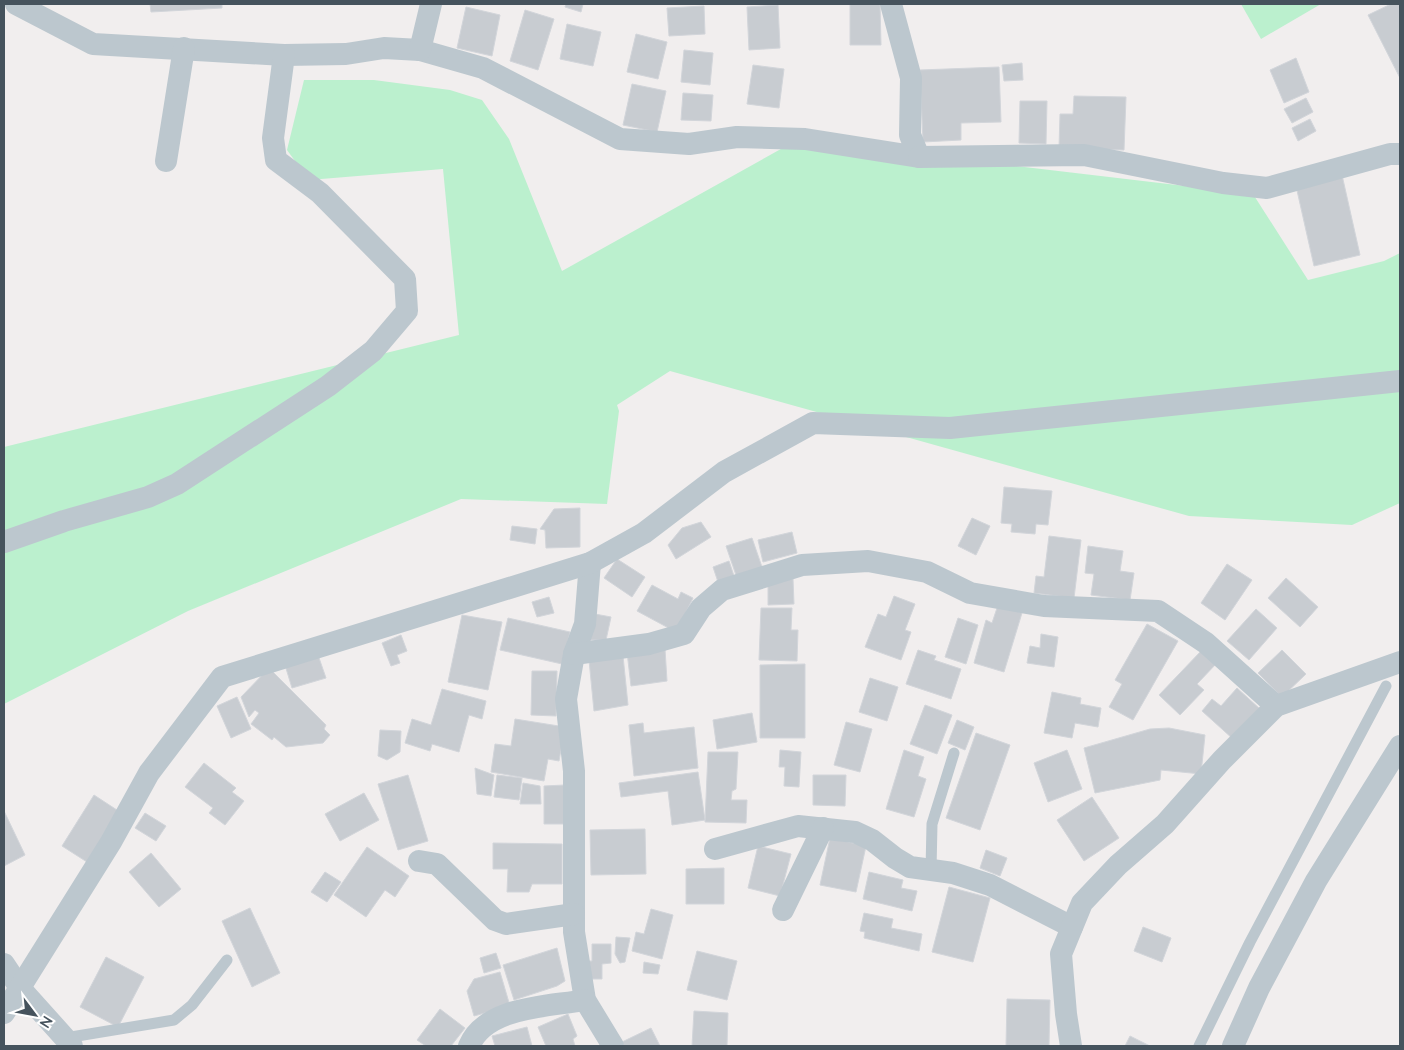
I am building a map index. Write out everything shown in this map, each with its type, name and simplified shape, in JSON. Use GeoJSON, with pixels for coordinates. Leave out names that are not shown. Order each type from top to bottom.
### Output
{"type":"FeatureCollection","features":[{"type":"Feature","properties":{"kind":"street"},"geometry":{"type":"LineString","coordinates":[[16,4],[92,44],[284,55],[346,54],[384,48],[420,50],[483,68],[620,139],[689,144],[737,137],[805,140],[919,157],[1084,155],[1223,183],[1267,188],[1390,154],[1400,154]]}},
{"type":"Feature","properties":{"kind":"street"},"geometry":{"type":"LineString","coordinates":[[420,50],[431,4]]}},
{"type":"Feature","properties":{"kind":"street"},"geometry":{"type":"LineString","coordinates":[[891,4],[911,78],[910,135],[919,157]]}},
{"type":"Feature","properties":{"kind":"street"},"geometry":{"type":"LineString","coordinates":[[166,162],[184,48]]}},
{"type":"Feature","properties":{"kind":"street"},"geometry":{"type":"LineString","coordinates":[[4,542],[64,521],[148,497],[178,484],[328,386],[373,351],[407,311],[405,279],[320,193],[276,160],[273,138],[284,55]]}},
{"type":"Feature","properties":{"kind":"street"},"geometry":{"type":"LineString","coordinates":[[4,1013],[111,842],[149,773],[222,677],[590,563],[644,533],[724,472],[813,423],[950,428],[1400,381]]}},
{"type":"Feature","properties":{"kind":"street"},"geometry":{"type":"LineString","coordinates":[[574,654],[649,644],[684,634],[701,608],[722,590],[740,584],[802,565],[868,561],[927,572],[970,593],[1044,606],[1158,611],[1206,643],[1276,706]]}},
{"type":"Feature","properties":{"kind":"street"},"geometry":{"type":"LineString","coordinates":[[590,563],[585,624],[574,654],[566,699],[574,771],[574,932],[585,1000],[613,1046]]}},
{"type":"Feature","properties":{"kind":"street"},"geometry":{"type":"LineString","coordinates":[[1071,1046],[1066,1014],[1061,954],[1082,903],[1118,865],[1164,824],[1222,760],[1276,706],[1400,662]]}},
{"type":"Feature","properties":{"kind":"street"},"geometry":{"type":"LineString","coordinates":[[1233,1046],[1259,988],[1316,881],[1400,746]]}},
{"type":"Feature","properties":{"kind":"street"},"geometry":{"type":"LineString","coordinates":[[714,848],[798,826],[855,832],[872,840],[910,867],[953,873],[990,885],[1072,927]]}},
{"type":"Feature","properties":{"kind":"street"},"geometry":{"type":"LineString","coordinates":[[783,910],[823,828]]}},
{"type":"Feature","properties":{"kind":"street"},"geometry":{"type":"LineString","coordinates":[[419,861],[437,864],[495,920],[506,924],[574,914]]}},
{"type":"Feature","properties":{"kind":"street"},"geometry":{"type":"LineString","coordinates":[[4,964],[20,988],[68,1042]]}},
{"type":"Feature","properties":{"kind":"street"},"geometry":{"type":"LineString","coordinates":[[469,1046],[474,1033],[499,1015],[585,1000]]}},
{"type":"Feature","properties":{"kind":"lane"},"geometry":{"type":"LineString","coordinates":[[1199,1046],[1250,942],[1386,686]]}},
{"type":"Feature","properties":{"kind":"lane"},"geometry":{"type":"LineString","coordinates":[[931,870],[932,824],[954,754]]}},
{"type":"Feature","properties":{"kind":"lane"},"geometry":{"type":"LineString","coordinates":[[68,1042],[174,1020],[192,1005],[227,960]]}},
{"type":"Feature","properties":{"kind":"green space"},"geometry":{"type":"Polygon","coordinates":[[[1241,4],[1321,4],[1261,39],[1241,4]]]}},
{"type":"Feature","properties":{"kind":"green space"},"geometry":{"type":"Polygon","coordinates":[[[304,80],[374,80],[450,90],[482,100],[509,139],[562,271],[797,140],[1253,194],[1308,280],[1384,261],[1400,253],[1400,503],[1352,525],[1189,516],[670,371],[617,405],[619,411],[607,504],[461,499],[188,611],[4,704],[4,447],[459,335],[443,169],[309,180],[287,150],[304,80]]]}},
{"type":"Feature","properties":{"kind":"building"},"geometry":{"type":"Polygon","coordinates":[[[150,4],[222,4],[222,8],[151,12],[150,4]]]}},
{"type":"Feature","properties":{"kind":"building"},"geometry":{"type":"Polygon","coordinates":[[[566,4],[583,4],[581,12],[565,7],[566,4]]]}},
{"type":"Feature","properties":{"kind":"building"},"geometry":{"type":"Polygon","coordinates":[[[850,4],[880,4],[881,45],[850,45],[850,4]]]}},
{"type":"Feature","properties":{"kind":"building"},"geometry":{"type":"Polygon","coordinates":[[[1391,4],[1400,4],[1400,78],[1368,15],[1391,4]]]}},
{"type":"Feature","properties":{"kind":"building"},"geometry":{"type":"Polygon","coordinates":[[[778,5],[780,48],[749,50],[747,7],[778,5]]]}},
{"type":"Feature","properties":{"kind":"building"},"geometry":{"type":"Polygon","coordinates":[[[704,6],[705,34],[669,36],[667,8],[704,6]]]}},
{"type":"Feature","properties":{"kind":"building"},"geometry":{"type":"Polygon","coordinates":[[[466,7],[500,15],[492,56],[457,48],[466,7]]]}},
{"type":"Feature","properties":{"kind":"building"},"geometry":{"type":"Polygon","coordinates":[[[525,10],[554,19],[538,70],[510,61],[525,10]]]}},
{"type":"Feature","properties":{"kind":"building"},"geometry":{"type":"Polygon","coordinates":[[[567,24],[601,32],[593,66],[560,59],[567,24]]]}},
{"type":"Feature","properties":{"kind":"building"},"geometry":{"type":"Polygon","coordinates":[[[636,34],[667,42],[658,79],[627,72],[636,34]]]}},
{"type":"Feature","properties":{"kind":"building"},"geometry":{"type":"Polygon","coordinates":[[[684,50],[713,53],[710,85],[681,82],[684,50]]]}},
{"type":"Feature","properties":{"kind":"building"},"geometry":{"type":"Polygon","coordinates":[[[1296,58],[1309,92],[1284,103],[1270,70],[1296,58]]]}},
{"type":"Feature","properties":{"kind":"building"},"geometry":{"type":"Polygon","coordinates":[[[1022,63],[1023,80],[1004,81],[1002,65],[1022,63]]]}},
{"type":"Feature","properties":{"kind":"building"},"geometry":{"type":"Polygon","coordinates":[[[753,65],[784,69],[779,108],[747,104],[753,65]]]}},
{"type":"Feature","properties":{"kind":"building"},"geometry":{"type":"Polygon","coordinates":[[[999,67],[1001,122],[961,123],[961,140],[923,142],[920,70],[999,67]]]}},
{"type":"Feature","properties":{"kind":"building"},"geometry":{"type":"Polygon","coordinates":[[[632,84],[666,91],[657,132],[623,125],[632,84]]]}},
{"type":"Feature","properties":{"kind":"building"},"geometry":{"type":"Polygon","coordinates":[[[683,93],[713,95],[711,121],[681,120],[683,93]]]}},
{"type":"Feature","properties":{"kind":"building"},"geometry":{"type":"Polygon","coordinates":[[[1074,96],[1126,97],[1124,150],[1059,148],[1060,114],[1073,114],[1074,96]]]}},
{"type":"Feature","properties":{"kind":"building"},"geometry":{"type":"Polygon","coordinates":[[[1306,98],[1313,112],[1292,123],[1284,109],[1306,98]]]}},
{"type":"Feature","properties":{"kind":"building"},"geometry":{"type":"Polygon","coordinates":[[[1020,101],[1047,101],[1046,144],[1019,143],[1020,101]]]}},
{"type":"Feature","properties":{"kind":"building"},"geometry":{"type":"Polygon","coordinates":[[[1310,119],[1316,131],[1298,141],[1292,128],[1310,119]]]}},
{"type":"Feature","properties":{"kind":"building"},"geometry":{"type":"Polygon","coordinates":[[[1342,175],[1360,255],[1314,266],[1296,186],[1342,175]]]}},
{"type":"Feature","properties":{"kind":"building"},"geometry":{"type":"Polygon","coordinates":[[[1004,487],[1052,491],[1048,525],[1036,524],[1035,534],[1011,532],[1012,524],[1001,523],[1004,487]]]}},
{"type":"Feature","properties":{"kind":"building"},"geometry":{"type":"Polygon","coordinates":[[[580,508],[580,547],[546,548],[545,530],[540,529],[554,509],[580,508]]]}},
{"type":"Feature","properties":{"kind":"building"},"geometry":{"type":"Polygon","coordinates":[[[972,518],[990,526],[976,555],[958,546],[972,518]]]}},
{"type":"Feature","properties":{"kind":"building"},"geometry":{"type":"Polygon","coordinates":[[[701,522],[711,537],[676,559],[668,545],[682,528],[701,522]]]}},
{"type":"Feature","properties":{"kind":"building"},"geometry":{"type":"Polygon","coordinates":[[[512,526],[537,529],[535,544],[510,540],[512,526]]]}},
{"type":"Feature","properties":{"kind":"building"},"geometry":{"type":"Polygon","coordinates":[[[792,532],[797,553],[763,562],[758,540],[792,532]]]}},
{"type":"Feature","properties":{"kind":"building"},"geometry":{"type":"Polygon","coordinates":[[[1049,536],[1081,540],[1074,598],[1034,593],[1036,576],[1044,577],[1049,536]]]}},
{"type":"Feature","properties":{"kind":"building"},"geometry":{"type":"Polygon","coordinates":[[[752,538],[763,570],[737,578],[726,546],[752,538]]]}},
{"type":"Feature","properties":{"kind":"building"},"geometry":{"type":"Polygon","coordinates":[[[1088,546],[1123,551],[1120,571],[1134,573],[1130,600],[1091,595],[1094,574],[1085,573],[1088,546]]]}},
{"type":"Feature","properties":{"kind":"building"},"geometry":{"type":"Polygon","coordinates":[[[617,559],[645,577],[632,597],[604,578],[617,559]]]}},
{"type":"Feature","properties":{"kind":"building"},"geometry":{"type":"Polygon","coordinates":[[[729,561],[734,576],[718,582],[713,567],[729,561]]]}},
{"type":"Feature","properties":{"kind":"building"},"geometry":{"type":"Polygon","coordinates":[[[1227,564],[1252,580],[1225,620],[1201,603],[1227,564]]]}},
{"type":"Feature","properties":{"kind":"building"},"geometry":{"type":"Polygon","coordinates":[[[1286,578],[1318,607],[1300,627],[1268,598],[1286,578]]]}},
{"type":"Feature","properties":{"kind":"building"},"geometry":{"type":"Polygon","coordinates":[[[793,579],[794,604],[768,605],[768,580],[793,579]]]}},
{"type":"Feature","properties":{"kind":"building"},"geometry":{"type":"Polygon","coordinates":[[[652,585],[678,599],[681,592],[693,598],[676,632],[637,611],[652,585]]]}},
{"type":"Feature","properties":{"kind":"building"},"geometry":{"type":"Polygon","coordinates":[[[894,596],[915,604],[905,630],[911,632],[901,660],[865,647],[878,614],[886,617],[894,596]]]}},
{"type":"Feature","properties":{"kind":"building"},"geometry":{"type":"Polygon","coordinates":[[[549,597],[554,613],[537,617],[532,602],[549,597]]]}},
{"type":"Feature","properties":{"kind":"building"},"geometry":{"type":"Polygon","coordinates":[[[998,605],[1022,613],[1004,672],[974,663],[986,620],[992,623],[998,605]]]}},
{"type":"Feature","properties":{"kind":"building"},"geometry":{"type":"Polygon","coordinates":[[[761,608],[792,608],[791,630],[798,630],[797,661],[759,660],[761,608]]]}},
{"type":"Feature","properties":{"kind":"building"},"geometry":{"type":"Polygon","coordinates":[[[1256,609],[1277,628],[1249,660],[1227,641],[1256,609]]]}},
{"type":"Feature","properties":{"kind":"building"},"geometry":{"type":"Polygon","coordinates":[[[595,614],[611,617],[606,640],[589,640],[595,614]]]}},
{"type":"Feature","properties":{"kind":"building"},"geometry":{"type":"Polygon","coordinates":[[[462,615],[502,622],[488,690],[448,682],[462,615]]]}},
{"type":"Feature","properties":{"kind":"building"},"geometry":{"type":"Polygon","coordinates":[[[508,618],[570,632],[562,664],[500,650],[508,618]]]}},
{"type":"Feature","properties":{"kind":"building"},"geometry":{"type":"Polygon","coordinates":[[[958,618],[978,625],[966,664],[945,657],[958,618]]]}},
{"type":"Feature","properties":{"kind":"building"},"geometry":{"type":"Polygon","coordinates":[[[1147,624],[1178,641],[1133,720],[1109,707],[1122,684],[1115,680],[1147,624]]]}},
{"type":"Feature","properties":{"kind":"building"},"geometry":{"type":"Polygon","coordinates":[[[1041,634],[1058,637],[1054,667],[1027,663],[1030,646],[1040,648],[1041,634]]]}},
{"type":"Feature","properties":{"kind":"building"},"geometry":{"type":"Polygon","coordinates":[[[401,635],[407,651],[397,655],[400,663],[391,666],[382,643],[401,635]]]}},
{"type":"Feature","properties":{"kind":"building"},"geometry":{"type":"Polygon","coordinates":[[[665,649],[667,681],[631,686],[627,652],[665,649]]]}},
{"type":"Feature","properties":{"kind":"building"},"geometry":{"type":"Polygon","coordinates":[[[918,650],[936,656],[934,660],[961,669],[951,699],[906,684],[918,650]]]}},
{"type":"Feature","properties":{"kind":"building"},"geometry":{"type":"Polygon","coordinates":[[[1202,650],[1216,664],[1197,684],[1204,690],[1180,715],[1159,695],[1202,650]]]}},
{"type":"Feature","properties":{"kind":"building"},"geometry":{"type":"Polygon","coordinates":[[[1282,650],[1306,674],[1282,697],[1258,673],[1282,650]]]}},
{"type":"Feature","properties":{"kind":"building"},"geometry":{"type":"Polygon","coordinates":[[[318,655],[326,678],[292,688],[285,665],[318,655]]]}},
{"type":"Feature","properties":{"kind":"building"},"geometry":{"type":"Polygon","coordinates":[[[623,656],[628,705],[594,711],[589,660],[623,656]]]}},
{"type":"Feature","properties":{"kind":"building"},"geometry":{"type":"Polygon","coordinates":[[[805,664],[805,738],[760,738],[760,665],[805,664]]]}},
{"type":"Feature","properties":{"kind":"building"},"geometry":{"type":"Polygon","coordinates":[[[269,668],[326,725],[324,729],[330,735],[323,743],[286,747],[274,737],[272,740],[251,724],[259,713],[255,710],[249,717],[241,697],[269,668]]]}},
{"type":"Feature","properties":{"kind":"building"},"geometry":{"type":"Polygon","coordinates":[[[532,671],[557,671],[556,716],[531,715],[532,671]]]}},
{"type":"Feature","properties":{"kind":"building"},"geometry":{"type":"Polygon","coordinates":[[[870,678],[898,687],[887,721],[859,712],[870,678]]]}},
{"type":"Feature","properties":{"kind":"building"},"geometry":{"type":"Polygon","coordinates":[[[1237,688],[1260,709],[1233,739],[1202,711],[1212,699],[1221,706],[1237,688]]]}},
{"type":"Feature","properties":{"kind":"building"},"geometry":{"type":"Polygon","coordinates":[[[442,689],[486,701],[482,719],[469,715],[459,752],[432,744],[430,751],[405,743],[412,719],[431,725],[442,689]]]}},
{"type":"Feature","properties":{"kind":"building"},"geometry":{"type":"Polygon","coordinates":[[[1052,692],[1081,698],[1080,704],[1101,708],[1098,727],[1075,723],[1072,738],[1044,733],[1052,692]]]}},
{"type":"Feature","properties":{"kind":"building"},"geometry":{"type":"Polygon","coordinates":[[[237,697],[251,729],[231,738],[217,706],[237,697]]]}},
{"type":"Feature","properties":{"kind":"building"},"geometry":{"type":"Polygon","coordinates":[[[925,705],[952,715],[937,754],[910,744],[925,705]]]}},
{"type":"Feature","properties":{"kind":"building"},"geometry":{"type":"Polygon","coordinates":[[[752,713],[757,742],[717,749],[713,720],[752,713]]]}},
{"type":"Feature","properties":{"kind":"building"},"geometry":{"type":"Polygon","coordinates":[[[515,719],[565,727],[559,761],[548,759],[544,781],[491,772],[495,744],[511,746],[515,719]]]}},
{"type":"Feature","properties":{"kind":"building"},"geometry":{"type":"Polygon","coordinates":[[[957,720],[974,727],[965,750],[948,743],[957,720]]]}},
{"type":"Feature","properties":{"kind":"building"},"geometry":{"type":"Polygon","coordinates":[[[846,722],[872,729],[860,772],[834,765],[846,722]]]}},
{"type":"Feature","properties":{"kind":"building"},"geometry":{"type":"Polygon","coordinates":[[[643,723],[644,733],[694,727],[698,768],[634,776],[629,725],[643,723]]]}},
{"type":"Feature","properties":{"kind":"building"},"geometry":{"type":"Polygon","coordinates":[[[1169,728],[1205,735],[1201,774],[1161,770],[1160,780],[1095,793],[1084,748],[1150,729],[1169,728]]]}},
{"type":"Feature","properties":{"kind":"building"},"geometry":{"type":"Polygon","coordinates":[[[380,730],[401,731],[400,752],[387,760],[378,756],[380,730]]]}},
{"type":"Feature","properties":{"kind":"building"},"geometry":{"type":"Polygon","coordinates":[[[976,733],[1010,745],[980,830],[946,818],[976,733]]]}},
{"type":"Feature","properties":{"kind":"building"},"geometry":{"type":"Polygon","coordinates":[[[780,750],[801,752],[799,787],[784,786],[785,767],[779,767],[780,750]]]}},
{"type":"Feature","properties":{"kind":"building"},"geometry":{"type":"Polygon","coordinates":[[[904,750],[924,757],[918,776],[926,779],[914,817],[886,809],[904,750]]]}},
{"type":"Feature","properties":{"kind":"building"},"geometry":{"type":"Polygon","coordinates":[[[1067,750],[1082,789],[1048,802],[1034,763],[1067,750]]]}},
{"type":"Feature","properties":{"kind":"building"},"geometry":{"type":"Polygon","coordinates":[[[708,752],[738,752],[736,789],[732,791],[731,800],[747,800],[746,823],[705,822],[708,752]]]}},
{"type":"Feature","properties":{"kind":"building"},"geometry":{"type":"Polygon","coordinates":[[[204,763],[236,788],[232,792],[244,801],[225,825],[209,813],[213,808],[185,787],[204,763]]]}},
{"type":"Feature","properties":{"kind":"building"},"geometry":{"type":"Polygon","coordinates":[[[475,768],[494,775],[491,796],[477,794],[475,768]]]}},
{"type":"Feature","properties":{"kind":"building"},"geometry":{"type":"Polygon","coordinates":[[[698,772],[705,820],[672,825],[668,791],[621,797],[619,783],[698,772]]]}},
{"type":"Feature","properties":{"kind":"building"},"geometry":{"type":"Polygon","coordinates":[[[408,775],[428,841],[398,850],[378,784],[408,775]]]}},
{"type":"Feature","properties":{"kind":"building"},"geometry":{"type":"Polygon","coordinates":[[[497,775],[522,778],[519,800],[494,797],[497,775]]]}},
{"type":"Feature","properties":{"kind":"building"},"geometry":{"type":"Polygon","coordinates":[[[813,775],[846,775],[845,806],[813,805],[813,775]]]}},
{"type":"Feature","properties":{"kind":"building"},"geometry":{"type":"Polygon","coordinates":[[[523,783],[540,786],[541,804],[520,804],[523,783]]]}},
{"type":"Feature","properties":{"kind":"building"},"geometry":{"type":"Polygon","coordinates":[[[565,785],[565,824],[544,824],[544,786],[565,785]]]}},
{"type":"Feature","properties":{"kind":"building"},"geometry":{"type":"Polygon","coordinates":[[[364,793],[379,820],[340,841],[325,814],[364,793]]]}},
{"type":"Feature","properties":{"kind":"building"},"geometry":{"type":"Polygon","coordinates":[[[94,795],[120,812],[87,862],[62,846],[94,795]]]}},
{"type":"Feature","properties":{"kind":"building"},"geometry":{"type":"Polygon","coordinates":[[[1092,797],[1119,838],[1084,861],[1057,820],[1092,797]]]}},
{"type":"Feature","properties":{"kind":"building"},"geometry":{"type":"Polygon","coordinates":[[[4,811],[25,855],[4,866],[4,811]]]}},
{"type":"Feature","properties":{"kind":"building"},"geometry":{"type":"Polygon","coordinates":[[[145,813],[166,826],[156,841],[135,828],[145,813]]]}},
{"type":"Feature","properties":{"kind":"building"},"geometry":{"type":"Polygon","coordinates":[[[645,829],[646,874],[591,875],[590,830],[645,829]]]}},
{"type":"Feature","properties":{"kind":"building"},"geometry":{"type":"Polygon","coordinates":[[[830,838],[866,846],[856,892],[820,885],[830,838]]]}},
{"type":"Feature","properties":{"kind":"building"},"geometry":{"type":"Polygon","coordinates":[[[493,843],[562,844],[562,884],[532,884],[529,892],[507,892],[508,869],[493,869],[493,843]]]}},
{"type":"Feature","properties":{"kind":"building"},"geometry":{"type":"Polygon","coordinates":[[[758,846],[791,854],[780,896],[748,888],[758,846]]]}},
{"type":"Feature","properties":{"kind":"building"},"geometry":{"type":"Polygon","coordinates":[[[367,847],[409,876],[395,897],[385,890],[366,917],[334,895],[367,847]]]}},
{"type":"Feature","properties":{"kind":"building"},"geometry":{"type":"Polygon","coordinates":[[[986,850],[1007,858],[1000,876],[980,868],[986,850]]]}},
{"type":"Feature","properties":{"kind":"building"},"geometry":{"type":"Polygon","coordinates":[[[151,853],[181,889],[159,907],[129,872],[151,853]]]}},
{"type":"Feature","properties":{"kind":"building"},"geometry":{"type":"Polygon","coordinates":[[[724,868],[724,904],[686,904],[686,869],[724,868]]]}},
{"type":"Feature","properties":{"kind":"building"},"geometry":{"type":"Polygon","coordinates":[[[325,872],[341,882],[327,902],[311,892],[325,872]]]}},
{"type":"Feature","properties":{"kind":"building"},"geometry":{"type":"Polygon","coordinates":[[[869,872],[903,880],[901,888],[917,891],[912,911],[863,899],[869,872]]]}},
{"type":"Feature","properties":{"kind":"building"},"geometry":{"type":"Polygon","coordinates":[[[949,887],[990,898],[973,962],[932,952],[949,887]]]}},
{"type":"Feature","properties":{"kind":"building"},"geometry":{"type":"Polygon","coordinates":[[[250,908],[280,973],[252,987],[222,921],[250,908]]]}},
{"type":"Feature","properties":{"kind":"building"},"geometry":{"type":"Polygon","coordinates":[[[651,909],[673,915],[662,959],[632,951],[636,932],[644,934],[651,909]]]}},
{"type":"Feature","properties":{"kind":"building"},"geometry":{"type":"Polygon","coordinates":[[[864,913],[893,919],[891,928],[922,934],[919,951],[864,938],[865,932],[860,931],[864,913]]]}},
{"type":"Feature","properties":{"kind":"building"},"geometry":{"type":"Polygon","coordinates":[[[1143,927],[1171,938],[1162,962],[1134,951],[1143,927]]]}},
{"type":"Feature","properties":{"kind":"building"},"geometry":{"type":"Polygon","coordinates":[[[616,937],[630,938],[625,962],[620,963],[615,954],[616,937]]]}},
{"type":"Feature","properties":{"kind":"building"},"geometry":{"type":"Polygon","coordinates":[[[592,944],[611,944],[611,963],[602,964],[602,979],[586,979],[585,961],[592,961],[592,944]]]}},
{"type":"Feature","properties":{"kind":"building"},"geometry":{"type":"Polygon","coordinates":[[[557,948],[565,981],[557,986],[514,1000],[503,965],[557,948]]]}},
{"type":"Feature","properties":{"kind":"building"},"geometry":{"type":"Polygon","coordinates":[[[697,951],[737,961],[727,1000],[687,990],[697,951]]]}},
{"type":"Feature","properties":{"kind":"building"},"geometry":{"type":"Polygon","coordinates":[[[496,953],[501,968],[484,973],[480,958],[496,953]]]}},
{"type":"Feature","properties":{"kind":"building"},"geometry":{"type":"Polygon","coordinates":[[[106,957],[144,977],[118,1027],[80,1007],[106,957]]]}},
{"type":"Feature","properties":{"kind":"building"},"geometry":{"type":"Polygon","coordinates":[[[644,962],[660,965],[658,974],[643,973],[644,962]]]}},
{"type":"Feature","properties":{"kind":"building"},"geometry":{"type":"Polygon","coordinates":[[[500,972],[510,1006],[474,1016],[467,991],[474,979],[500,972]]]}},
{"type":"Feature","properties":{"kind":"building"},"geometry":{"type":"Polygon","coordinates":[[[1007,999],[1050,1000],[1049,1046],[1006,1046],[1007,999]]]}},
{"type":"Feature","properties":{"kind":"building"},"geometry":{"type":"Polygon","coordinates":[[[440,1009],[465,1028],[451,1046],[426,1046],[417,1040],[440,1009]]]}},
{"type":"Feature","properties":{"kind":"building"},"geometry":{"type":"Polygon","coordinates":[[[694,1011],[728,1013],[727,1046],[692,1046],[694,1011]]]}},
{"type":"Feature","properties":{"kind":"building"},"geometry":{"type":"Polygon","coordinates":[[[568,1014],[577,1036],[573,1039],[575,1046],[546,1046],[538,1027],[568,1014]]]}},
{"type":"Feature","properties":{"kind":"building"},"geometry":{"type":"Polygon","coordinates":[[[527,1027],[532,1046],[495,1046],[492,1036],[527,1027]]]}},
{"type":"Feature","properties":{"kind":"building"},"geometry":{"type":"Polygon","coordinates":[[[651,1028],[660,1046],[624,1046],[622,1042],[651,1028]]]}},
{"type":"Feature","properties":{"kind":"building"},"geometry":{"type":"Polygon","coordinates":[[[1130,1036],[1150,1046],[1125,1046],[1130,1036]]]}}]}
